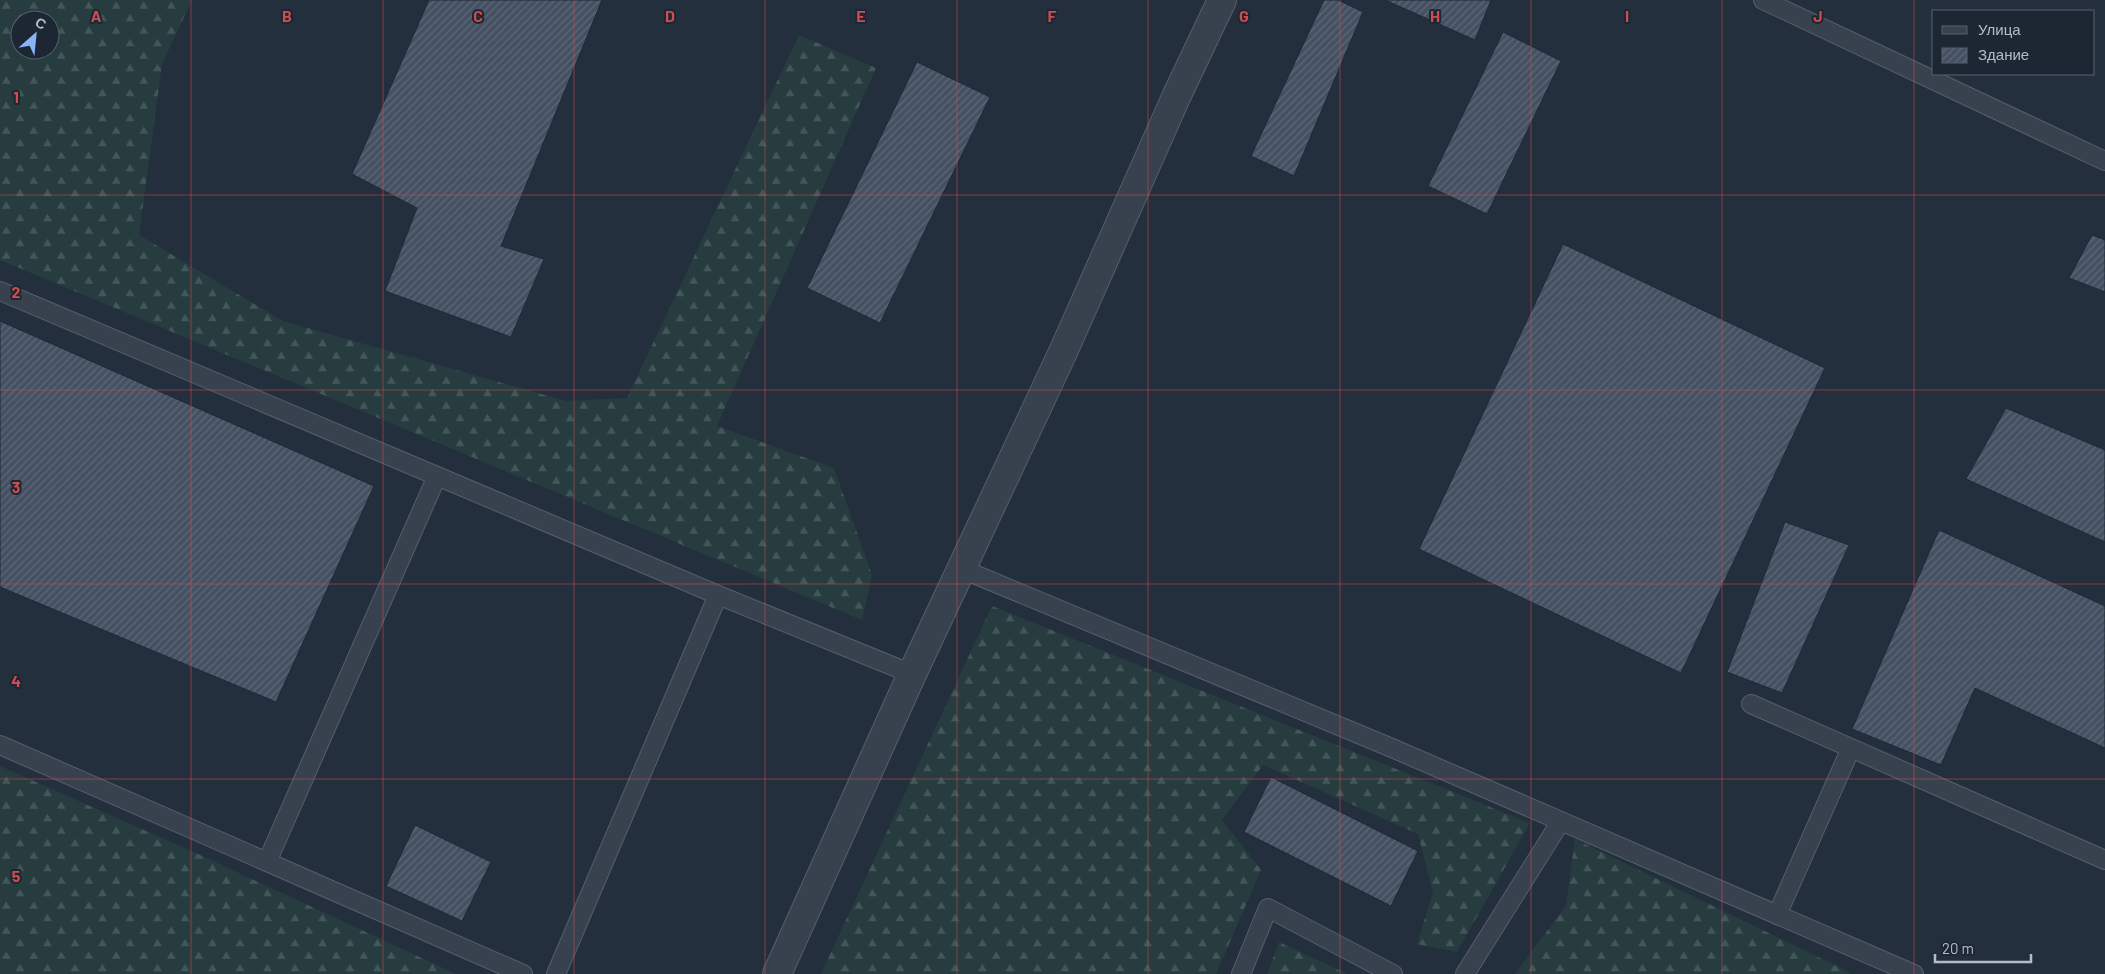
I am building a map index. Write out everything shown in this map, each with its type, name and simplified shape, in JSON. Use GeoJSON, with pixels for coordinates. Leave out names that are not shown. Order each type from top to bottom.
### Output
{"type":"FeatureCollection","features":[{"type":"Feature","properties":{"kind":"street"},"geometry":{"type":"LineString","coordinates":[[777,974],[912,674],[1063,352],[1177,95],[1222,0]]}},
{"type":"Feature","properties":{"kind":"lane"},"geometry":{"type":"LineString","coordinates":[[1763,0],[2105,161]]}},
{"type":"Feature","properties":{"kind":"lane"},"geometry":{"type":"LineString","coordinates":[[0,291],[718,595],[912,674]]}},
{"type":"Feature","properties":{"kind":"lane"},"geometry":{"type":"LineString","coordinates":[[267,862],[437,476]]}},
{"type":"Feature","properties":{"kind":"lane"},"geometry":{"type":"LineString","coordinates":[[962,569],[1383,744],[1914,974]]}},
{"type":"Feature","properties":{"kind":"lane"},"geometry":{"type":"LineString","coordinates":[[556,974],[718,595]]}},
{"type":"Feature","properties":{"kind":"lane"},"geometry":{"type":"LineString","coordinates":[[1751,704],[2105,860]]}},
{"type":"Feature","properties":{"kind":"lane"},"geometry":{"type":"LineString","coordinates":[[0,745],[523,974]]}},
{"type":"Feature","properties":{"kind":"lane"},"geometry":{"type":"LineString","coordinates":[[1777,914],[1851,748]]}},
{"type":"Feature","properties":{"kind":"lane"},"geometry":{"type":"LineString","coordinates":[[1465,974],[1561,821]]}},
{"type":"Feature","properties":{"kind":"lane"},"geometry":{"type":"LineString","coordinates":[[1241,974],[1268,908],[1393,974]]}},
{"type":"Feature","properties":{"kind":"green space"},"geometry":{"type":"Polygon","coordinates":[[[0,0],[192,0],[162,64],[139,235],[283,321],[566,401],[627,398],[799,35],[876,68],[717,426],[834,468],[872,575],[862,620],[0,260],[0,0]]]}},
{"type":"Feature","properties":{"kind":"green space"},"geometry":{"type":"Polygon","coordinates":[[[992,606],[1530,823],[1457,952],[1417,944],[1433,892],[1418,834],[1263,765],[1222,820],[1261,870],[1216,974],[821,974],[992,606]]]}},
{"type":"Feature","properties":{"kind":"green space"},"geometry":{"type":"Polygon","coordinates":[[[0,766],[200,855],[456,974],[0,974],[0,766]]]}},
{"type":"Feature","properties":{"kind":"green space"},"geometry":{"type":"Polygon","coordinates":[[[1575,839],[1851,974],[1515,974],[1566,906],[1575,839]]]}},
{"type":"Feature","properties":{"kind":"green space"},"geometry":{"type":"Polygon","coordinates":[[[1279,942],[1347,974],[1267,974],[1279,942]]]}},
{"type":"Feature","properties":{"kind":"building"},"geometry":{"type":"Polygon","coordinates":[[[429,0],[602,0],[501,246],[544,259],[511,337],[385,291],[417,208],[352,174],[429,0]]]}},
{"type":"Feature","properties":{"kind":"building"},"geometry":{"type":"Polygon","coordinates":[[[1324,0],[1338,0],[1363,12],[1294,176],[1251,156],[1324,0]]]}},
{"type":"Feature","properties":{"kind":"building"},"geometry":{"type":"Polygon","coordinates":[[[1385,0],[1491,0],[1475,40],[1385,0]]]}},
{"type":"Feature","properties":{"kind":"building"},"geometry":{"type":"Polygon","coordinates":[[[1503,32],[1561,61],[1487,214],[1428,186],[1503,32]]]}},
{"type":"Feature","properties":{"kind":"building"},"geometry":{"type":"Polygon","coordinates":[[[917,62],[990,97],[880,323],[807,288],[917,62]]]}},
{"type":"Feature","properties":{"kind":"building"},"geometry":{"type":"Polygon","coordinates":[[[2092,235],[2105,240],[2105,292],[2069,278],[2092,235]]]}},
{"type":"Feature","properties":{"kind":"building"},"geometry":{"type":"Polygon","coordinates":[[[1563,244],[1825,368],[1681,673],[1419,549],[1563,244]]]}},
{"type":"Feature","properties":{"kind":"building"},"geometry":{"type":"Polygon","coordinates":[[[0,321],[374,486],[276,702],[0,587],[0,321]]]}},
{"type":"Feature","properties":{"kind":"building"},"geometry":{"type":"Polygon","coordinates":[[[2006,408],[2105,450],[2105,542],[1966,479],[2006,408]]]}},
{"type":"Feature","properties":{"kind":"building"},"geometry":{"type":"Polygon","coordinates":[[[1785,522],[1849,545],[1782,693],[1727,672],[1785,522]]]}},
{"type":"Feature","properties":{"kind":"building"},"geometry":{"type":"Polygon","coordinates":[[[1939,530],[2105,606],[2105,748],[1975,688],[1941,765],[1852,729],[1939,530]]]}},
{"type":"Feature","properties":{"kind":"building"},"geometry":{"type":"Polygon","coordinates":[[[1271,777],[1418,851],[1391,906],[1244,832],[1271,777]]]}},
{"type":"Feature","properties":{"kind":"building"},"geometry":{"type":"Polygon","coordinates":[[[415,825],[491,862],[462,921],[386,886],[415,825]]]}}]}
